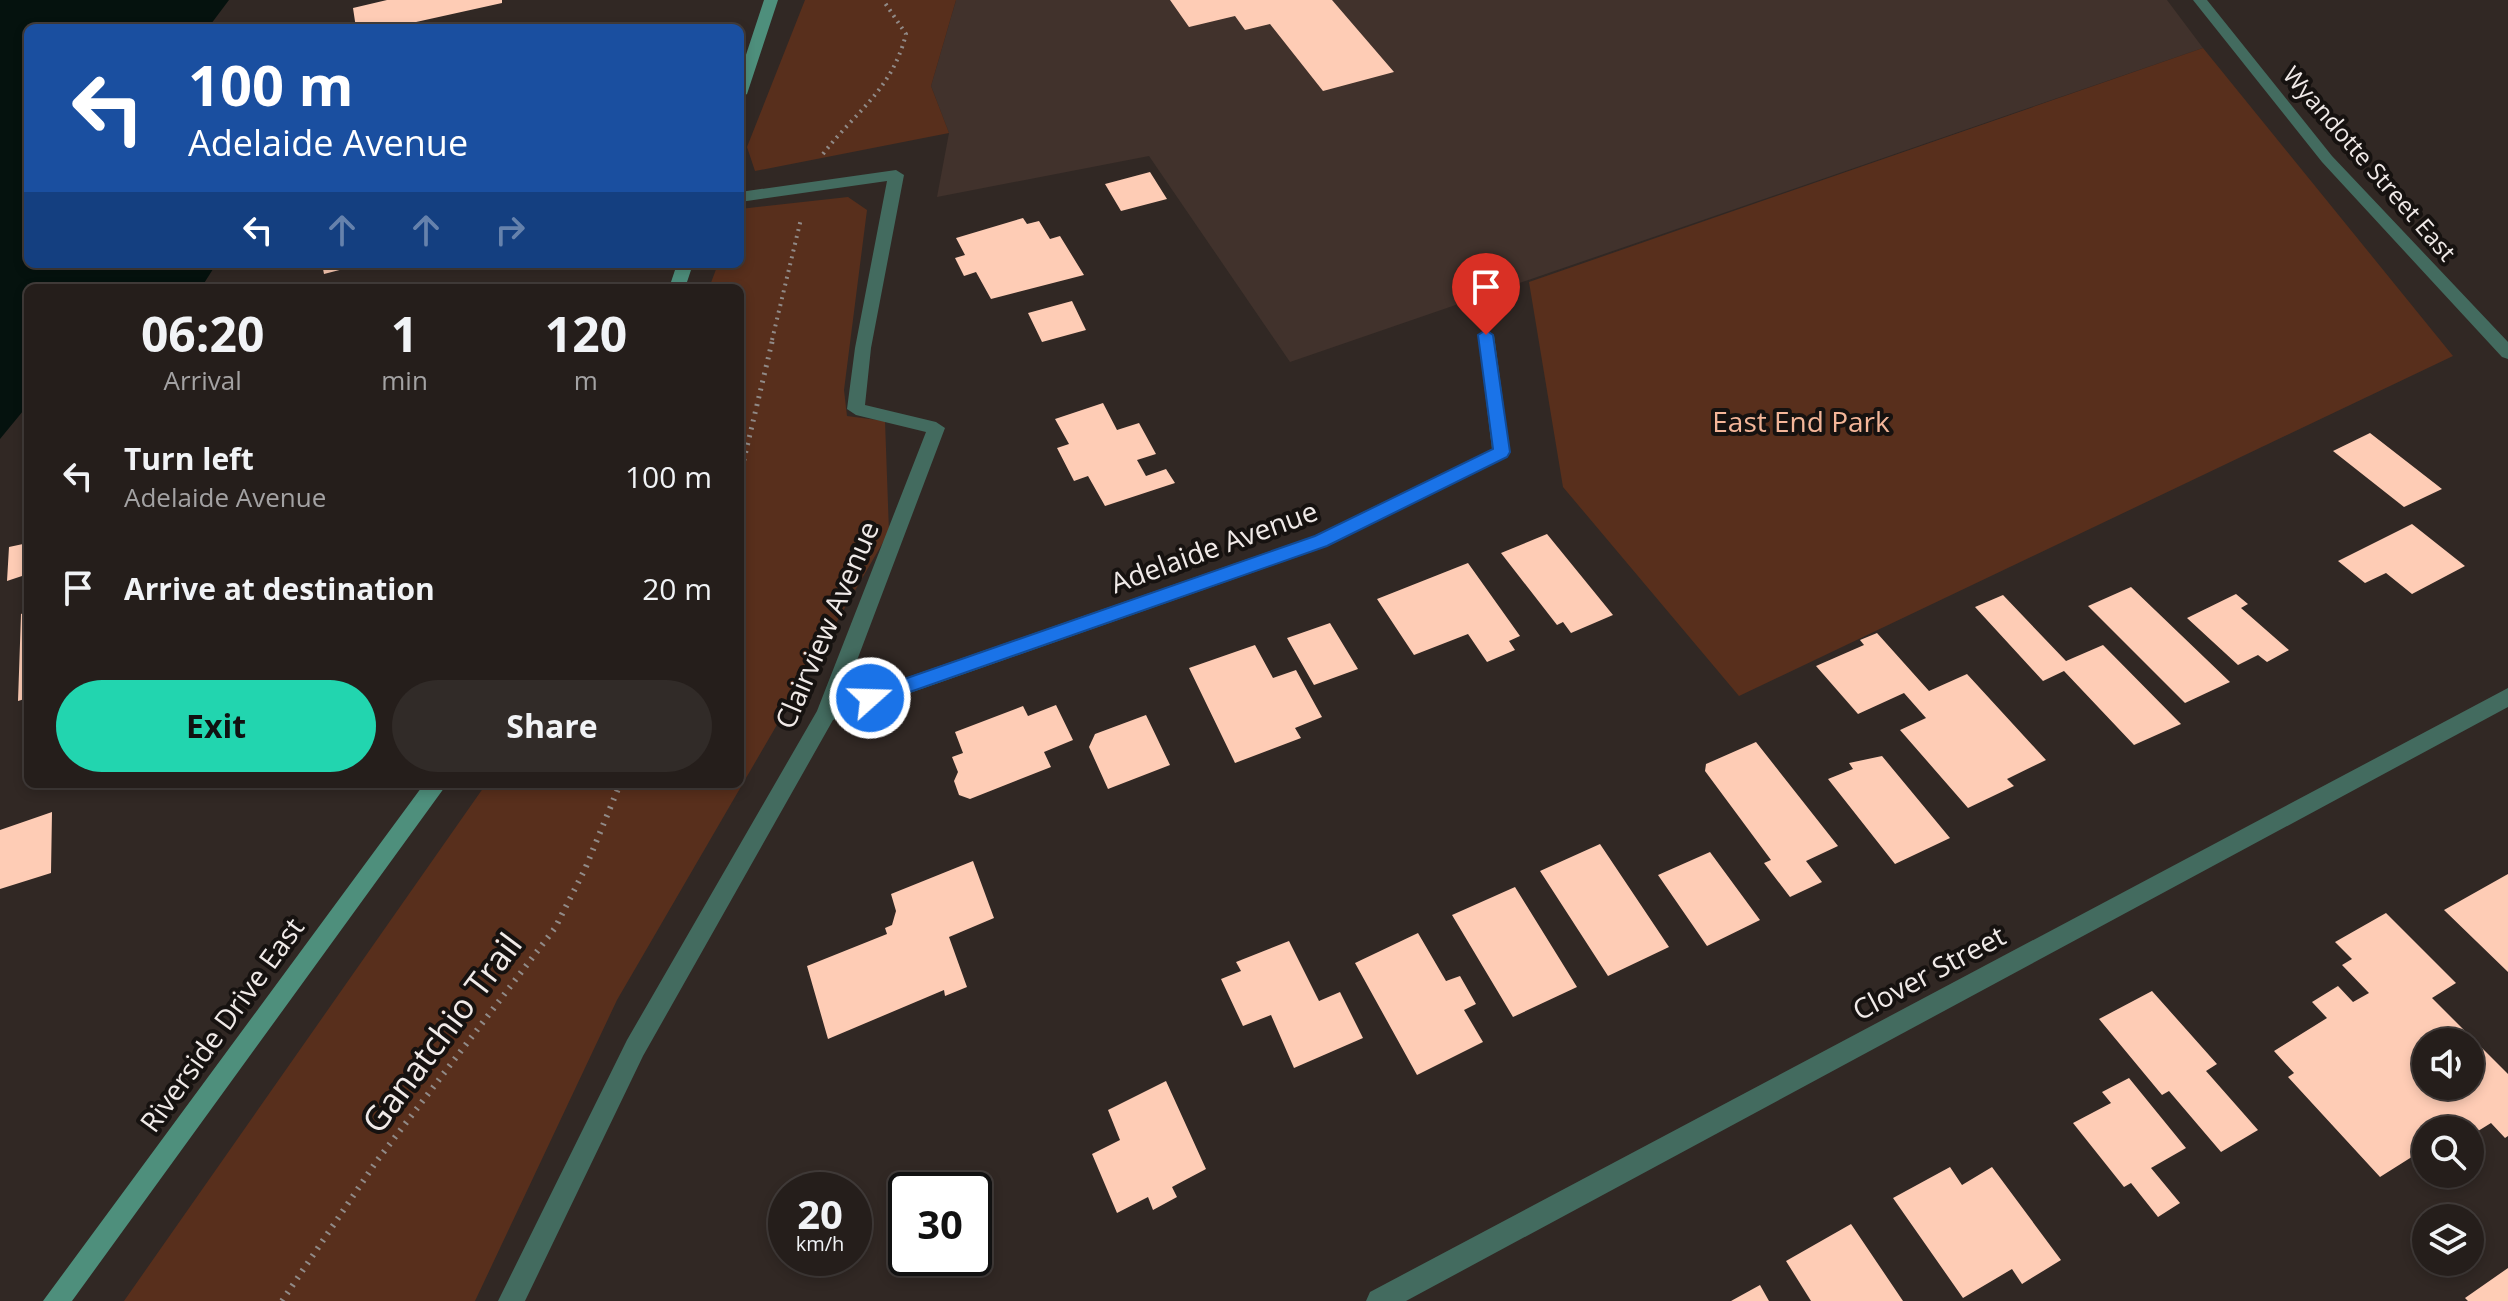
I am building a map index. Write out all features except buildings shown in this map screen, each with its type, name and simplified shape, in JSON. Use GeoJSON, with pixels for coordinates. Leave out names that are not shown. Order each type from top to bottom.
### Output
{"type":"FeatureCollection","features":[{"type":"Feature","properties":{"kind":"main road"},"geometry":{"type":"LineString","coordinates":[[744,82],[771,0]]}},
{"type":"Feature","properties":{"kind":"main road","name":"Riverside Drive East"},"geometry":{"type":"LineString","coordinates":[[56,1301],[433,788]]}},
{"type":"Feature","properties":{"kind":"street","name":"Wyandotte Street East"},"geometry":{"type":"LineString","coordinates":[[2200,0],[2327,159],[2508,353]]}},
{"type":"Feature","properties":{"kind":"street","name":"Clairview Avenue"},"geometry":{"type":"LineString","coordinates":[[511,1301],[635,1048],[826,714],[936,428],[856,409],[863,348],[896,175],[744,196]]}},
{"type":"Feature","properties":{"kind":"street","name":"Adelaide Avenue"},"geometry":{"type":"LineString","coordinates":[[826,714],[1321,541],[1501,452],[1486,335]]}},
{"type":"Feature","properties":{"kind":"street","name":"Clover Street"},"geometry":{"type":"LineString","coordinates":[[1379,1301],[2508,697]]}},
{"type":"Feature","properties":{"kind":"path"},"geometry":{"type":"LineString","coordinates":[[821,157],[837,135],[886,89],[903,55],[906,34],[883,0]]}},
{"type":"Feature","properties":{"kind":"path"},"geometry":{"type":"LineString","coordinates":[[744,459],[805,205]]}},
{"type":"Feature","properties":{"kind":"path","name":"Ganatchio Trail"},"geometry":{"type":"LineString","coordinates":[[282,1301],[376,1162],[555,928],[585,869],[618,788]]}},
{"type":"Feature","properties":{"kind":"shaded area"},"geometry":{"type":"Polygon","coordinates":[[[0,0],[229,0],[211,24],[24,24],[24,268],[214,268],[204,284],[24,284],[24,410],[0,439],[0,0]]]}},
{"type":"Feature","properties":{"kind":"shaded area"},"geometry":{"type":"Polygon","coordinates":[[[956,0],[2167,0],[2203,48],[1290,362],[1149,156],[937,197],[949,133],[931,86],[956,0]]]}},
{"type":"Feature","properties":{"kind":"green space"},"geometry":{"type":"Polygon","coordinates":[[[805,0],[956,0],[931,86],[949,133],[755,171],[747,147],[805,0]]]}},
{"type":"Feature","properties":{"kind":"green space","name":"East End Park"},"geometry":{"type":"Polygon","coordinates":[[[2203,48],[2453,356],[1739,696],[1563,487],[1529,282],[2203,48]]]}},
{"type":"Feature","properties":{"kind":"green space"},"geometry":{"type":"Polygon","coordinates":[[[848,197],[867,210],[844,390],[847,416],[885,421],[889,532],[744,781],[744,284],[710,284],[716,268],[744,268],[744,209],[848,197]]]}},
{"type":"Feature","properties":{"kind":"green space"},"geometry":{"type":"Polygon","coordinates":[[[483,788],[740,788],[617,1000],[475,1301],[124,1301],[483,788]]]}},
{"type":"Feature","properties":{"kind":"route"},"geometry":{"type":"LineString","coordinates":[[870,698],[1321,541],[1501,452],[1486,335]]}}]}
